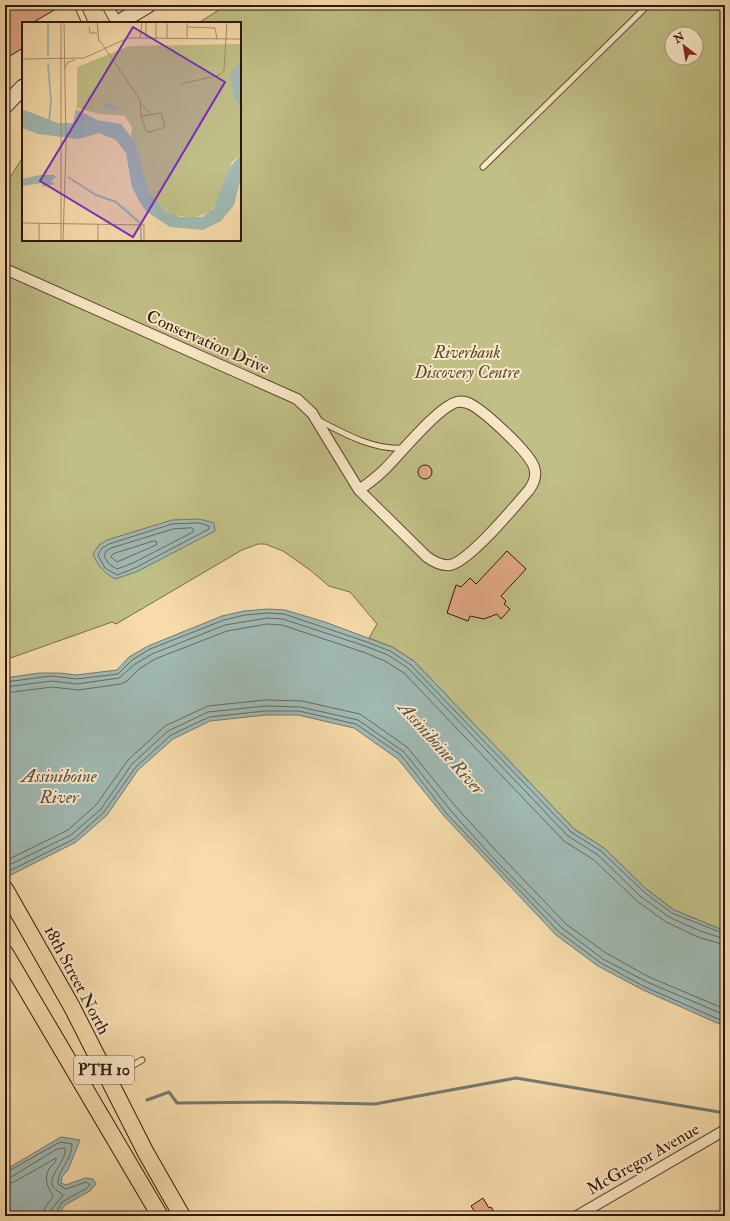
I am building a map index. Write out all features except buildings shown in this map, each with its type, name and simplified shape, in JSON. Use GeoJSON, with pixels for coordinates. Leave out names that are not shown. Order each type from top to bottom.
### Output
{"type":"FeatureCollection","features":[{"type":"Feature","properties":{"kind":"main road"},"geometry":{"type":"LineString","coordinates":[[120,22],[148,5]]}},
{"type":"Feature","properties":{"kind":"main road"},"geometry":{"type":"LineString","coordinates":[[5,92],[22,81]]}},
{"type":"Feature","properties":{"kind":"main road"},"geometry":{"type":"LineString","coordinates":[[5,106],[22,88]]}},
{"type":"Feature","properties":{"kind":"main road","name":"18th Street North"},"geometry":{"type":"LineString","coordinates":[[5,890],[26,924],[72,1007],[146,1153],[182,1216]]}},
{"type":"Feature","properties":{"kind":"main road","name":"PTH 10"},"geometry":{"type":"LineString","coordinates":[[5,953],[160,1216]]}},
{"type":"Feature","properties":{"kind":"street"},"geometry":{"type":"LineString","coordinates":[[107,5],[117,22]]}},
{"type":"Feature","properties":{"kind":"street","name":"Conservation Drive"},"geometry":{"type":"LineString","coordinates":[[5,269],[297,399],[308,407],[316,418],[359,490],[427,557],[438,563],[451,565],[468,554],[521,499],[534,483],[535,469],[528,456],[481,411],[467,402],[456,402],[446,408],[377,476],[359,490]]}},
{"type":"Feature","properties":{"kind":"street","name":"McGregor Avenue"},"geometry":{"type":"LineString","coordinates":[[577,1216],[725,1130]]}},
{"type":"Feature","properties":{"kind":"lane"},"geometry":{"type":"LineString","coordinates":[[77,5],[85,22]]}},
{"type":"Feature","properties":{"kind":"lane"},"geometry":{"type":"LineString","coordinates":[[483,167],[648,5]]}},
{"type":"Feature","properties":{"kind":"lane"},"geometry":{"type":"LineString","coordinates":[[316,418],[362,441],[389,448],[405,448]]}},
{"type":"Feature","properties":{"kind":"lane"},"geometry":{"type":"LineString","coordinates":[[108,1079],[142,1060]]}},
{"type":"Feature","properties":{"kind":"green space","name":"Riverbank Discovery Centre"},"geometry":{"type":"Polygon","coordinates":[[[227,5],[725,5],[725,931],[674,910],[646,889],[604,848],[574,829],[414,661],[392,647],[369,638],[377,624],[350,592],[329,586],[310,570],[283,551],[265,544],[258,544],[242,550],[116,624],[112,622],[5,660],[5,185],[22,159],[22,241],[241,241],[241,22],[200,22],[227,5]]]}},
{"type":"Feature","properties":{"kind":"water"},"geometry":{"type":"Polygon","coordinates":[[[199,519],[214,523],[215,531],[136,572],[115,579],[102,569],[93,554],[99,545],[107,540],[172,520],[199,519]]]}},
{"type":"Feature","properties":{"kind":"water","name":"Assiniboine River"},"geometry":{"type":"Polygon","coordinates":[[[267,609],[285,610],[325,622],[392,647],[414,661],[574,829],[604,848],[646,889],[674,910],[725,931],[725,1024],[717,1023],[643,990],[598,966],[556,935],[444,816],[398,759],[354,728],[298,715],[266,715],[210,721],[173,739],[138,770],[107,815],[76,842],[5,878],[5,678],[39,673],[76,675],[117,670],[129,657],[148,646],[222,616],[244,611],[267,609]]]}},
{"type":"Feature","properties":{"kind":"water"},"geometry":{"type":"Polygon","coordinates":[[[61,1137],[80,1140],[68,1170],[62,1177],[61,1183],[66,1185],[85,1178],[93,1179],[96,1184],[90,1191],[65,1205],[57,1216],[5,1216],[5,1170],[61,1137]]]}},
{"type":"Feature","properties":{"kind":"waterway"},"geometry":{"type":"LineString","coordinates":[[147,1100],[169,1092],[177,1103],[275,1102],[375,1104],[516,1078],[725,1113]]}}]}
